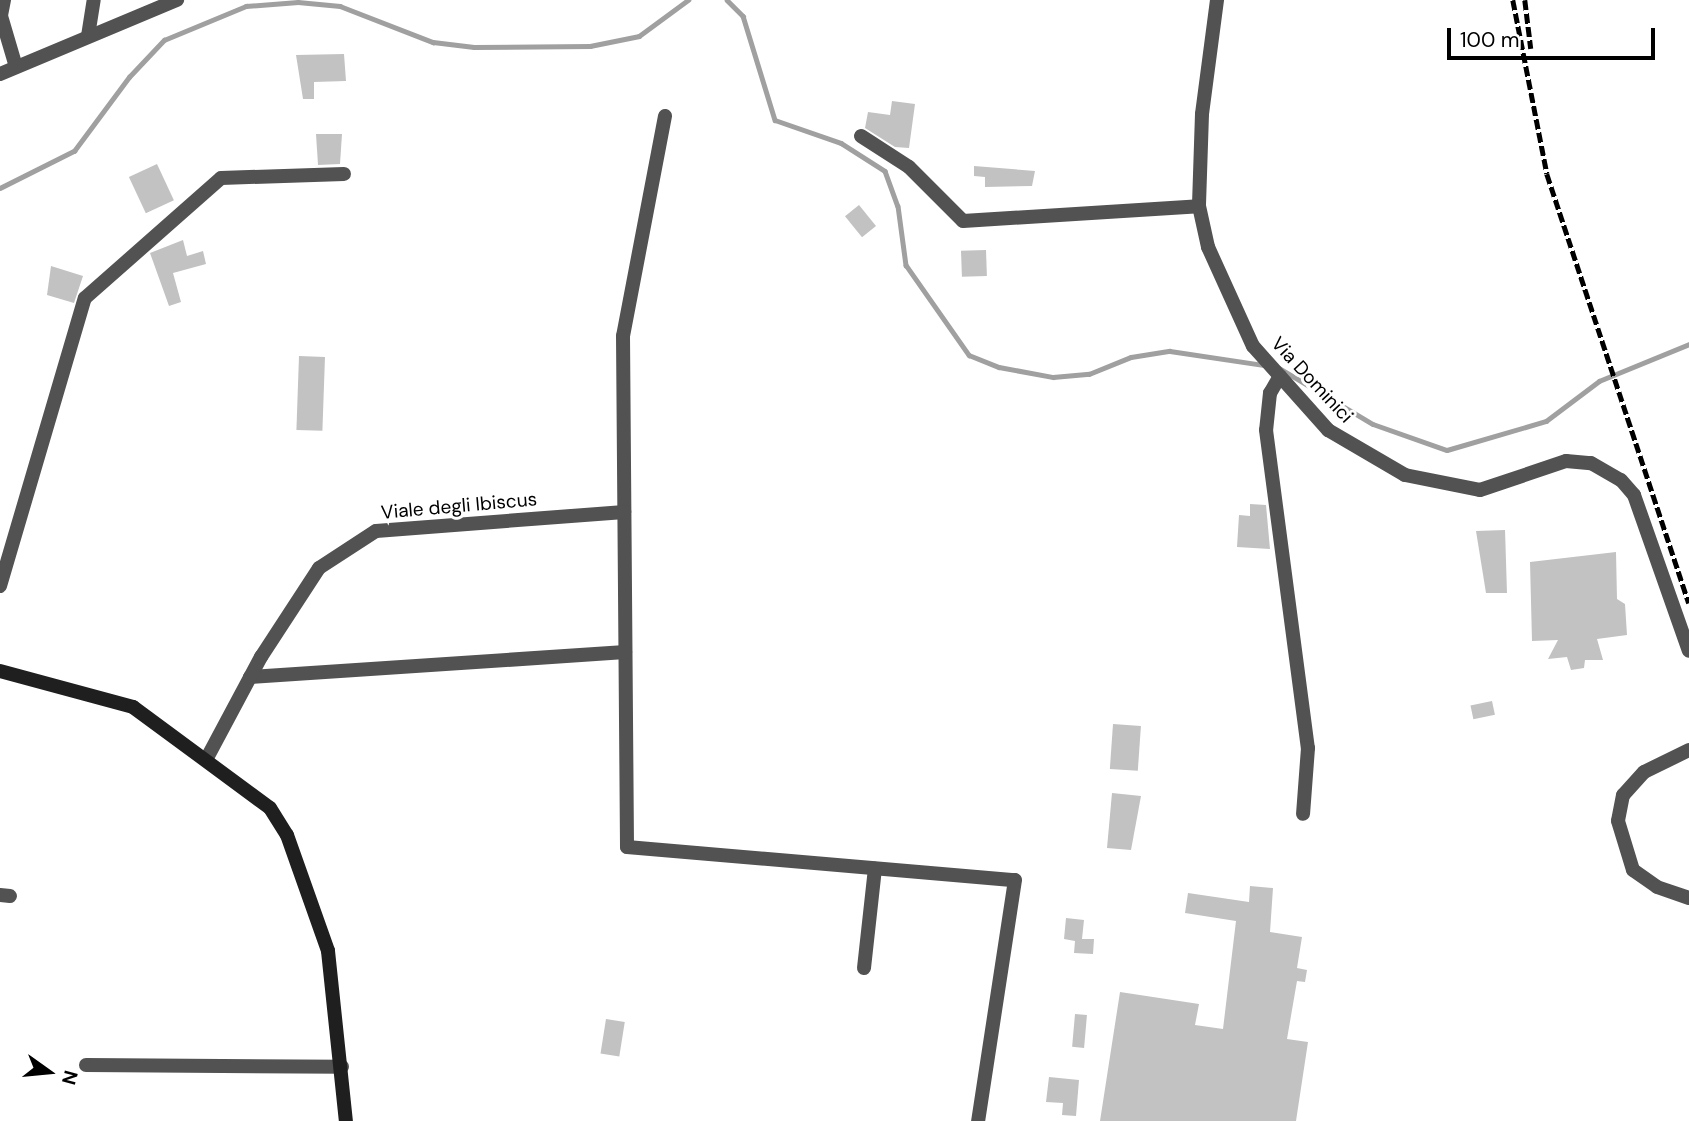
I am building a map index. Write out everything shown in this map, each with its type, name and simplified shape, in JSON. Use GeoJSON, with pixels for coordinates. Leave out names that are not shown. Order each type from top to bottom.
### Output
{"type":"FeatureCollection","features":[{"type":"Feature","properties":{"kind":"street"},"geometry":{"type":"LineString","coordinates":[[4,0],[1,16],[16,67]]}},
{"type":"Feature","properties":{"kind":"street"},"geometry":{"type":"LineString","coordinates":[[88,36],[94,0]]}},
{"type":"Feature","properties":{"kind":"street"},"geometry":{"type":"LineString","coordinates":[[0,74],[177,0]]}},
{"type":"Feature","properties":{"kind":"street","name":"Via Dominici"},"geometry":{"type":"LineString","coordinates":[[1217,0],[1202,114],[1199,206],[1208,247],[1230,302],[1266,360],[1328,430],[1405,475],[1480,490],[1566,461],[1591,463],[1621,480],[1634,495],[1689,651]]}},
{"type":"Feature","properties":{"kind":"street"},"geometry":{"type":"LineString","coordinates":[[665,116],[623,336],[627,848],[1015,880],[978,1121]]}},
{"type":"Feature","properties":{"kind":"street"},"geometry":{"type":"LineString","coordinates":[[861,136],[909,167],[963,221],[1199,206]]}},
{"type":"Feature","properties":{"kind":"street"},"geometry":{"type":"LineString","coordinates":[[0,586],[85,298],[221,178],[344,174]]}},
{"type":"Feature","properties":{"kind":"street"},"geometry":{"type":"LineString","coordinates":[[1279,374],[1270,393],[1266,430],[1308,748],[1303,814]]}},
{"type":"Feature","properties":{"kind":"street","name":"Viale degli Ibiscus"},"geometry":{"type":"LineString","coordinates":[[207,758],[250,677],[319,568],[376,531],[624,512]]}},
{"type":"Feature","properties":{"kind":"street"},"geometry":{"type":"LineString","coordinates":[[250,677],[625,652]]}},
{"type":"Feature","properties":{"kind":"street"},"geometry":{"type":"LineString","coordinates":[[0,671],[133,707],[259,797],[287,835],[328,951],[346,1121]]}},
{"type":"Feature","properties":{"kind":"street"},"geometry":{"type":"LineString","coordinates":[[1689,750],[1644,772],[1623,795],[1618,821],[1633,870],[1657,887],[1689,898]]}},
{"type":"Feature","properties":{"kind":"street"},"geometry":{"type":"LineString","coordinates":[[864,968],[875,869]]}},
{"type":"Feature","properties":{"kind":"street"},"geometry":{"type":"LineString","coordinates":[[86,1065],[342,1067]]}},
{"type":"Feature","properties":{"kind":"building"},"geometry":{"type":"Polygon","coordinates":[[[344,54],[346,81],[314,82],[314,99],[303,99],[296,55],[344,54]]]}},
{"type":"Feature","properties":{"kind":"building"},"geometry":{"type":"Polygon","coordinates":[[[892,101],[915,104],[909,148],[895,147],[865,128],[868,112],[890,115],[892,101]]]}},
{"type":"Feature","properties":{"kind":"building"},"geometry":{"type":"Polygon","coordinates":[[[316,134],[342,134],[340,164],[318,165],[316,134]]]}},
{"type":"Feature","properties":{"kind":"building"},"geometry":{"type":"Polygon","coordinates":[[[157,164],[174,200],[146,213],[129,177],[157,164]]]}},
{"type":"Feature","properties":{"kind":"building"},"geometry":{"type":"Polygon","coordinates":[[[974,166],[1035,171],[1032,186],[985,187],[985,177],[974,176],[974,166]]]}},
{"type":"Feature","properties":{"kind":"building"},"geometry":{"type":"Polygon","coordinates":[[[859,205],[876,226],[862,237],[845,216],[859,205]]]}},
{"type":"Feature","properties":{"kind":"building"},"geometry":{"type":"Polygon","coordinates":[[[183,240],[187,256],[203,251],[206,264],[173,273],[181,302],[169,306],[150,253],[183,240]]]}},
{"type":"Feature","properties":{"kind":"building"},"geometry":{"type":"Polygon","coordinates":[[[986,250],[987,276],[962,277],[961,251],[986,250]]]}},
{"type":"Feature","properties":{"kind":"building"},"geometry":{"type":"Polygon","coordinates":[[[51,266],[83,276],[74,303],[47,295],[51,266]]]}},
{"type":"Feature","properties":{"kind":"building"},"geometry":{"type":"Polygon","coordinates":[[[299,356],[325,357],[322,431],[296,430],[299,356]]]}},
{"type":"Feature","properties":{"kind":"building"},"geometry":{"type":"Polygon","coordinates":[[[1250,504],[1266,505],[1270,549],[1237,547],[1239,515],[1250,516],[1250,504]]]}},
{"type":"Feature","properties":{"kind":"building"},"geometry":{"type":"Polygon","coordinates":[[[1505,530],[1507,593],[1486,593],[1476,531],[1505,530]]]}},
{"type":"Feature","properties":{"kind":"building"},"geometry":{"type":"Polygon","coordinates":[[[1616,552],[1617,599],[1625,604],[1627,635],[1597,639],[1603,660],[1585,660],[1584,668],[1571,670],[1567,657],[1548,659],[1558,640],[1532,641],[1530,562],[1616,552]]]}},
{"type":"Feature","properties":{"kind":"building"},"geometry":{"type":"Polygon","coordinates":[[[1492,701],[1495,715],[1473,719],[1470,706],[1492,701]]]}},
{"type":"Feature","properties":{"kind":"building"},"geometry":{"type":"Polygon","coordinates":[[[1113,724],[1141,726],[1138,771],[1110,769],[1113,724]]]}},
{"type":"Feature","properties":{"kind":"building"},"geometry":{"type":"Polygon","coordinates":[[[1112,793],[1141,796],[1131,850],[1107,848],[1112,793]]]}},
{"type":"Feature","properties":{"kind":"building"},"geometry":{"type":"Polygon","coordinates":[[[1250,886],[1273,888],[1270,932],[1302,937],[1297,968],[1307,970],[1305,982],[1297,981],[1287,1039],[1308,1042],[1296,1121],[1100,1121],[1120,992],[1199,1004],[1195,1025],[1223,1029],[1236,921],[1185,913],[1188,893],[1249,902],[1250,886]]]}},
{"type":"Feature","properties":{"kind":"building"},"geometry":{"type":"Polygon","coordinates":[[[1066,918],[1084,920],[1082,939],[1094,939],[1093,954],[1074,953],[1075,941],[1064,939],[1066,918]]]}},
{"type":"Feature","properties":{"kind":"building"},"geometry":{"type":"Polygon","coordinates":[[[1075,1014],[1087,1015],[1084,1048],[1072,1047],[1075,1014]]]}},
{"type":"Feature","properties":{"kind":"building"},"geometry":{"type":"Polygon","coordinates":[[[606,1019],[625,1022],[619,1057],[601,1054],[606,1019]]]}},
{"type":"Feature","properties":{"kind":"building"},"geometry":{"type":"Polygon","coordinates":[[[1049,1077],[1079,1080],[1076,1116],[1062,1115],[1063,1103],[1046,1102],[1049,1077]]]}},
{"type":"Feature","properties":{"kind":"waterway"},"geometry":{"type":"LineString","coordinates":[[0,188],[74,151],[129,77],[164,40],[246,6],[298,2],[340,6],[433,42],[474,47],[590,46],[639,36],[688,0]]}},
{"type":"Feature","properties":{"kind":"waterway"},"geometry":{"type":"LineString","coordinates":[[727,0],[743,16],[775,120],[841,143],[885,171],[898,206],[906,265],[969,355],[999,367],[1053,377],[1089,374],[1131,357],[1170,351],[1264,365]]}},
{"type":"Feature","properties":{"kind":"waterway"},"geometry":{"type":"LineString","coordinates":[[1279,368],[1373,424],[1447,450],[1546,421],[1599,381],[1689,344]]}},
{"type":"Feature","properties":{"kind":"railway"},"geometry":{"type":"LineString","coordinates":[[1513,0],[1547,174],[1689,603]]}},
{"type":"Feature","properties":{"kind":"railway"},"geometry":{"type":"LineString","coordinates":[[1525,0],[1531,49]]}}]}
